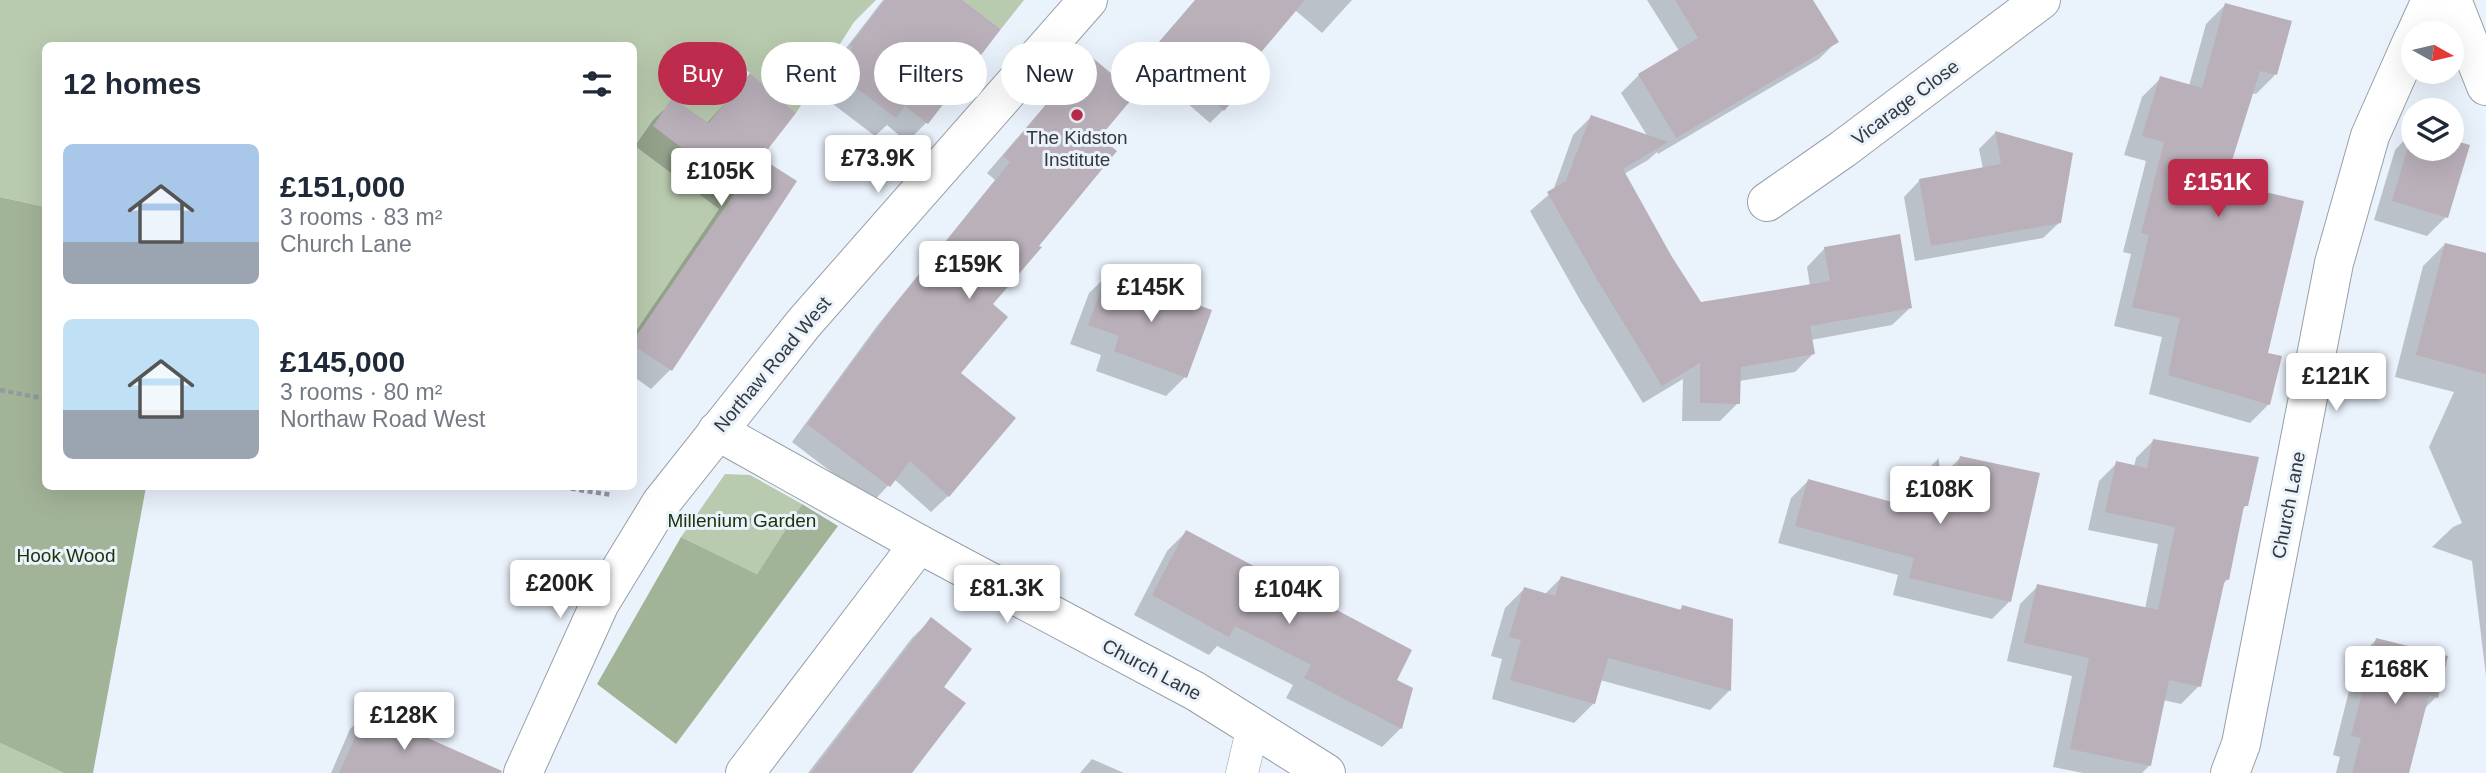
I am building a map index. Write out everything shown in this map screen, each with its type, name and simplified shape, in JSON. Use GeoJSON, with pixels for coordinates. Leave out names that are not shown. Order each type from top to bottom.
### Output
{"type":"FeatureCollection","features":[{"type":"Feature","properties":{"kind":"street","name":"Northaw Road West"},"geometry":{"type":"LineString","coordinates":[[523,773],[600,603],[661,503],[804,323],[1088,0]]}},
{"type":"Feature","properties":{"kind":"street","name":"Vicarage Close"},"geometry":{"type":"LineString","coordinates":[[1767,202],[1843,149],[2041,0]]}},
{"type":"Feature","properties":{"kind":"street"},"geometry":{"type":"LineString","coordinates":[[2421,21],[2431,0]]}},
{"type":"Feature","properties":{"kind":"street"},"geometry":{"type":"LineString","coordinates":[[2452,0],[2486,86]]}},
{"type":"Feature","properties":{"kind":"street","name":"Church Lane"},"geometry":{"type":"LineString","coordinates":[[2230,773],[2241,744],[2334,263],[2370,136],[2401,66]]}},
{"type":"Feature","properties":{"kind":"street","name":"Church Lane"},"geometry":{"type":"LineString","coordinates":[[717,431],[919,544],[1195,691],[1326,773]]}},
{"type":"Feature","properties":{"kind":"street"},"geometry":{"type":"LineString","coordinates":[[745,773],[919,544]]}},
{"type":"Feature","properties":{"kind":"lane"},"geometry":{"type":"LineString","coordinates":[[1241,773],[1253,726]]}},
{"type":"Feature","properties":{"kind":"path"},"geometry":{"type":"LineString","coordinates":[[0,390],[42,398]]}},
{"type":"Feature","properties":{"kind":"path"},"geometry":{"type":"LineString","coordinates":[[661,503],[714,524],[771,518]]}},
{"type":"Feature","properties":{"kind":"green space"},"geometry":{"type":"Polygon","coordinates":[[[0,0],[876,0],[854,22],[841,42],[761,42],[761,83],[747,71],[747,42],[658,42],[658,105],[724,105],[686,151],[737,190],[637,336],[637,42],[42,42],[42,206],[0,197],[0,0]]]}},
{"type":"Feature","properties":{"kind":"green space"},"geometry":{"type":"Polygon","coordinates":[[[963,0],[1024,0],[1001,29],[963,0]]]}},
{"type":"Feature","properties":{"kind":"green space"},"geometry":{"type":"Polygon","coordinates":[[[787,105],[801,105],[796,113],[787,105]]]}},
{"type":"Feature","properties":{"kind":"green space","name":"Hook Wood"},"geometry":{"type":"Polygon","coordinates":[[[0,197],[42,206],[42,490],[145,490],[93,773],[64,773],[0,743],[0,197]]]}},
{"type":"Feature","properties":{"kind":"green space","name":"Millenium Garden"},"geometry":{"type":"Polygon","coordinates":[[[725,474],[750,475],[802,504],[757,574],[681,537],[725,474]]]}},
{"type":"Feature","properties":{"kind":"green space"},"geometry":{"type":"Polygon","coordinates":[[[802,504],[838,526],[676,744],[597,684],[681,537],[757,574],[802,504]]]}},
{"type":"Feature","properties":{"kind":"green space"},"geometry":{"type":"Polygon","coordinates":[[[0,743],[64,773],[0,773],[0,743]]]}},
{"type":"Feature","properties":{"kind":"building"},"geometry":{"type":"Polygon","coordinates":[[[885,0],[963,0],[1001,29],[987,47],[987,42],[874,42],[874,101],[860,91],[860,42],[852,42],[885,0]]]}},
{"type":"Feature","properties":{"kind":"building"},"geometry":{"type":"Polygon","coordinates":[[[1195,0],[1305,0],[1270,42],[1159,42],[1195,0]]]}},
{"type":"Feature","properties":{"kind":"building"},"geometry":{"type":"Polygon","coordinates":[[[1675,0],[1813,0],[1839,42],[1676,138],[1638,74],[1698,38],[1675,0]]]}},
{"type":"Feature","properties":{"kind":"building"},"geometry":{"type":"Polygon","coordinates":[[[2225,3],[2292,21],[2277,75],[2260,71],[2225,183],[2304,201],[2268,353],[2282,356],[2270,405],[2168,375],[2180,318],[2132,307],[2149,235],[2141,233],[2164,142],[2142,136],[2160,76],[2202,88],[2225,3]]]}},
{"type":"Feature","properties":{"kind":"building"},"geometry":{"type":"Polygon","coordinates":[[[1097,62],[1111,73],[1111,105],[1127,105],[1100,137],[1117,151],[1039,246],[1042,247],[993,304],[1008,317],[961,373],[1016,418],[949,497],[910,461],[890,487],[807,424],[893,307],[1010,162],[1003,156],[1046,105],[1097,105],[1097,62]]]}},
{"type":"Feature","properties":{"kind":"building"},"geometry":{"type":"Polygon","coordinates":[[[750,73],[761,83],[761,105],[787,105],[796,113],[761,158],[797,181],[672,371],[637,348],[637,336],[737,190],[653,126],[667,105],[682,105],[709,123],[724,105],[747,105],[747,77],[750,73]]]}},
{"type":"Feature","properties":{"kind":"building"},"geometry":{"type":"Polygon","coordinates":[[[879,105],[943,105],[928,124],[905,106],[896,118],[879,105]]]}},
{"type":"Feature","properties":{"kind":"building"},"geometry":{"type":"Polygon","coordinates":[[[1217,105],[1229,105],[1224,111],[1217,105]]]}},
{"type":"Feature","properties":{"kind":"building"},"geometry":{"type":"Polygon","coordinates":[[[1591,115],[1668,142],[1623,169],[1672,257],[1701,302],[1830,281],[1824,247],[1900,234],[1912,308],[1810,326],[1815,354],[1741,367],[1740,404],[1700,403],[1700,363],[1662,386],[1547,192],[1566,181],[1591,115]]]}},
{"type":"Feature","properties":{"kind":"building"},"geometry":{"type":"Polygon","coordinates":[[[1995,131],[2073,153],[2061,223],[1931,246],[1919,179],[2001,164],[1995,131]]]}},
{"type":"Feature","properties":{"kind":"building"},"geometry":{"type":"Polygon","coordinates":[[[2464,143],[2470,145],[2448,218],[2392,201],[2404,161],[2464,161],[2464,143]]]}},
{"type":"Feature","properties":{"kind":"building"},"geometry":{"type":"Polygon","coordinates":[[[2445,243],[2486,253],[2486,374],[2416,355],[2445,243]]]}},
{"type":"Feature","properties":{"kind":"building"},"geometry":{"type":"Polygon","coordinates":[[[1108,272],[1212,310],[1187,378],[1114,351],[1119,336],[1088,325],[1108,272]]]}},
{"type":"Feature","properties":{"kind":"building"},"geometry":{"type":"Polygon","coordinates":[[[2153,439],[2259,457],[2248,506],[2244,506],[2229,580],[2225,579],[2201,687],[2169,680],[2151,766],[2070,749],[2089,658],[2024,643],[2037,584],[2158,610],[2175,527],[2105,512],[2116,461],[2147,468],[2153,439]]]}},
{"type":"Feature","properties":{"kind":"building"},"geometry":{"type":"Polygon","coordinates":[[[1960,456],[2040,473],[2011,602],[1909,578],[1914,558],[1795,526],[1808,479],[1925,511],[1938,457],[1946,505],[1960,456]]]}},
{"type":"Feature","properties":{"kind":"building"},"geometry":{"type":"Polygon","coordinates":[[[1186,530],[1412,650],[1397,680],[1413,688],[1402,729],[1304,678],[1311,665],[1235,626],[1229,637],[1152,595],[1186,530]]]}},
{"type":"Feature","properties":{"kind":"building"},"geometry":{"type":"Polygon","coordinates":[[[1561,576],[1681,610],[1682,605],[1733,619],[1731,691],[1608,658],[1595,704],[1510,680],[1521,640],[1509,637],[1524,587],[1555,596],[1561,576]]]}},
{"type":"Feature","properties":{"kind":"building"},"geometry":{"type":"Polygon","coordinates":[[[931,617],[972,649],[944,687],[966,703],[912,773],[811,773],[931,617]]]}},
{"type":"Feature","properties":{"kind":"building"},"geometry":{"type":"Polygon","coordinates":[[[2376,638],[2448,656],[2438,698],[2429,695],[2409,773],[2352,773],[2361,738],[2351,736],[2376,638]]]}},
{"type":"Feature","properties":{"kind":"building"},"geometry":{"type":"Polygon","coordinates":[[[367,711],[502,771],[339,773],[367,711]]]}},
{"type":"Feature","properties":{"kind":"place","name":"The Kidston Institute"},"geometry":{"type":"Point","coordinates":[1077,115]}}]}
